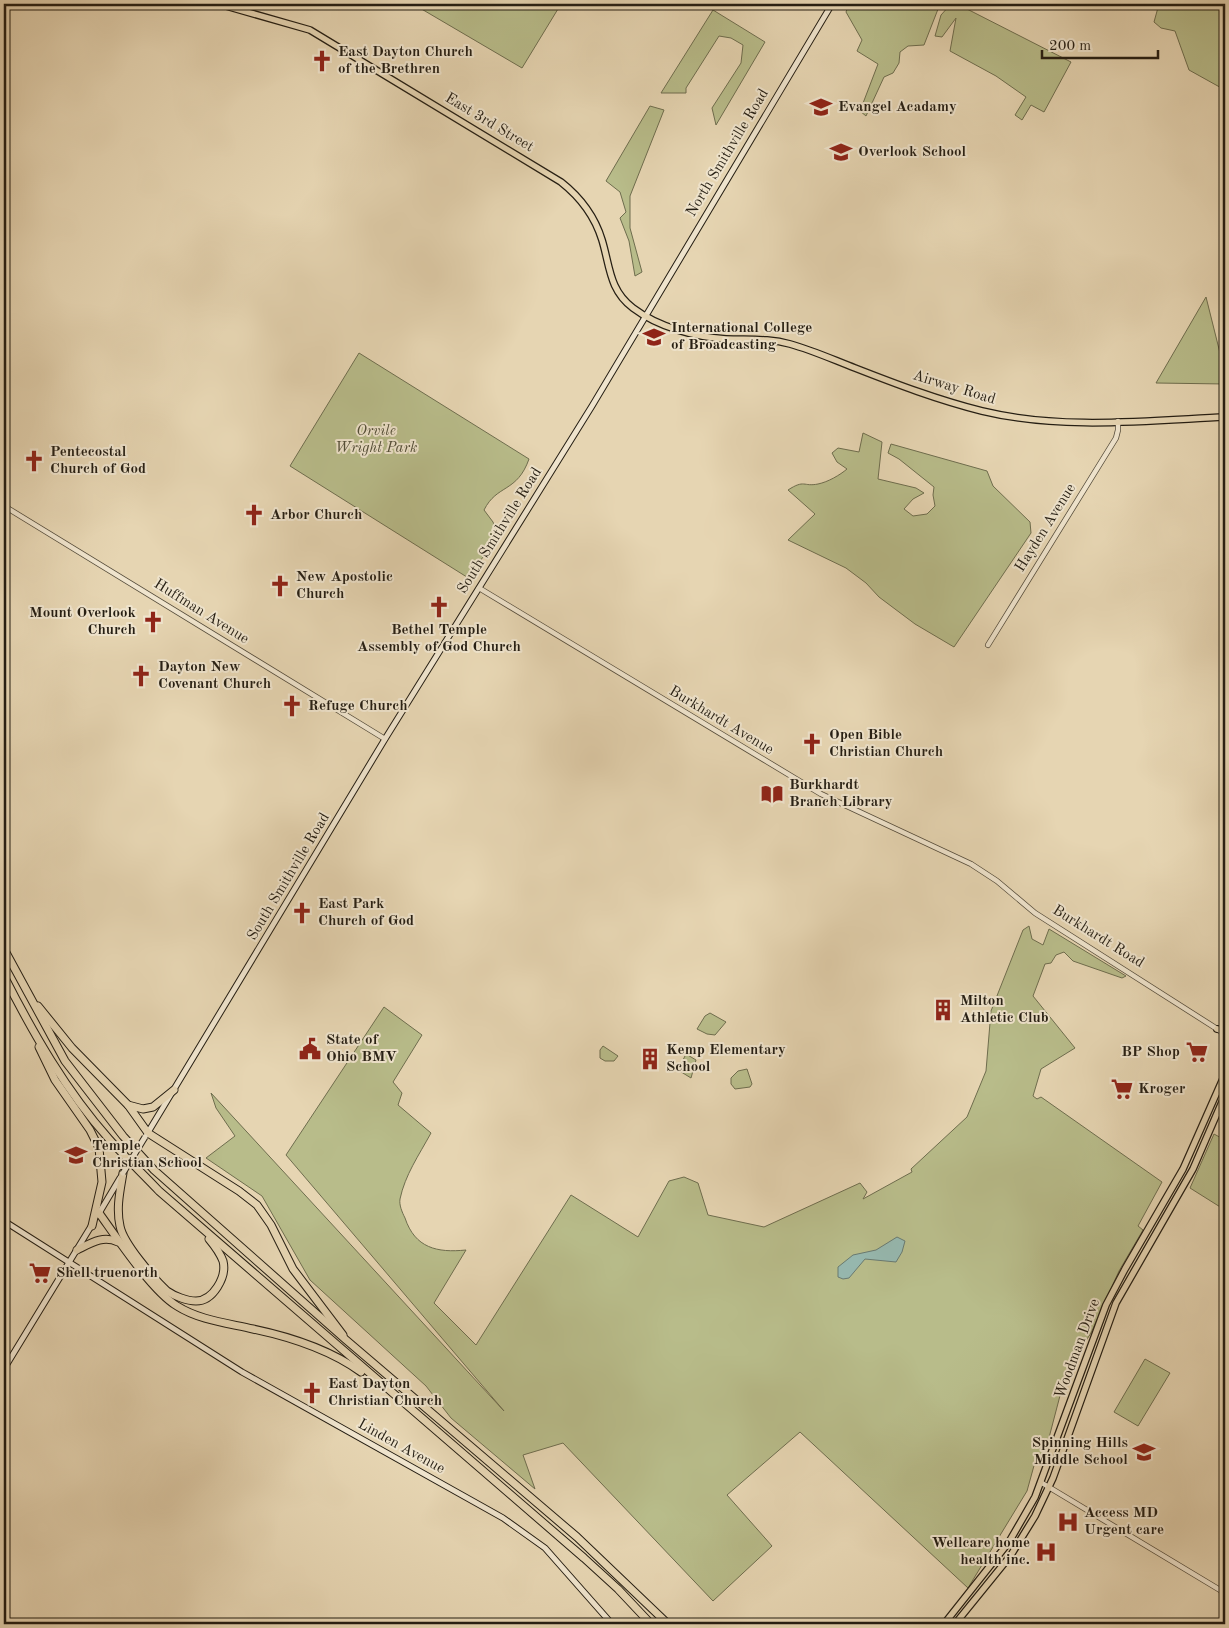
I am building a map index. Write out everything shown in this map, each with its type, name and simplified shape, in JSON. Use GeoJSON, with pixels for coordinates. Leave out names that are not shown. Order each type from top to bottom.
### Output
{"type":"FeatureCollection","features":[{"type":"Feature","properties":{"kind":"highway"},"geometry":{"type":"LineString","coordinates":[[4,949],[65,1061],[123,1136],[187,1200],[345,1339],[547,1510],[669,1624]]}},
{"type":"Feature","properties":{"kind":"highway"},"geometry":{"type":"LineString","coordinates":[[4,976],[55,1080],[90,1130],[99,1148],[102,1182],[92,1226]]}},
{"type":"Feature","properties":{"kind":"highway"},"geometry":{"type":"LineString","coordinates":[[24,988],[72,1048],[128,1105],[146,1135],[239,1190],[257,1205],[271,1225],[293,1269],[338,1326],[345,1339]]}},
{"type":"Feature","properties":{"kind":"highway"},"geometry":{"type":"LineString","coordinates":[[20,1006],[70,1089],[108,1138],[159,1191],[547,1526],[618,1589],[650,1624]]}},
{"type":"Feature","properties":{"kind":"highway"},"geometry":{"type":"LineString","coordinates":[[128,1105],[143,1109],[153,1107],[174,1090]]}},
{"type":"Feature","properties":{"kind":"highway"},"geometry":{"type":"LineString","coordinates":[[123,1173],[118,1208],[120,1229],[149,1271],[168,1291],[179,1297],[196,1301],[208,1298],[214,1292],[224,1270],[223,1261],[214,1245],[196,1223]]}},
{"type":"Feature","properties":{"kind":"highway"},"geometry":{"type":"LineString","coordinates":[[99,1213],[120,1243],[166,1298],[176,1306],[197,1316],[300,1340],[350,1364],[391,1392]]}},
{"type":"Feature","properties":{"kind":"highway"},"geometry":{"type":"LineString","coordinates":[[77,1250],[99,1239],[110,1238],[120,1243]]}},
{"type":"Feature","properties":{"kind":"main road","name":"East 3rd Street"},"geometry":{"type":"LineString","coordinates":[[219,4],[310,30],[561,182],[582,202],[594,220],[602,241],[614,287],[630,306],[644,315],[683,332]]}},
{"type":"Feature","properties":{"kind":"main road","name":"North Smithville Road"},"geometry":{"type":"LineString","coordinates":[[644,315],[832,4]]}},
{"type":"Feature","properties":{"kind":"main road","name":"South Smithville Road"},"geometry":{"type":"LineString","coordinates":[[4,1369],[385,739],[597,396],[644,315]]}},
{"type":"Feature","properties":{"kind":"main road","name":"Airway Road"},"geometry":{"type":"LineString","coordinates":[[683,332],[710,338],[766,340],[791,344],[915,390],[997,414],[1058,423],[1225,418]]}},
{"type":"Feature","properties":{"kind":"main road"},"geometry":{"type":"LineString","coordinates":[[1217,1028],[1225,1032]]}},
{"type":"Feature","properties":{"kind":"main road","name":"Woodman Drive"},"geometry":{"type":"LineString","coordinates":[[944,1624],[1009,1542],[1042,1483],[1106,1305],[1128,1263],[1183,1169],[1225,1074]]}},
{"type":"Feature","properties":{"kind":"main road","name":"Woodman Drive"},"geometry":{"type":"LineString","coordinates":[[955,1624],[1020,1541],[1050,1486],[1116,1303],[1193,1169],[1225,1095]]}},
{"type":"Feature","properties":{"kind":"main road","name":"Linden Avenue"},"geometry":{"type":"LineString","coordinates":[[4,1221],[242,1372],[503,1518],[545,1548],[612,1624]]}},
{"type":"Feature","properties":{"kind":"street","name":"Hayden Avenue"},"geometry":{"type":"LineString","coordinates":[[988,645],[1116,438],[1118,421]]}},
{"type":"Feature","properties":{"kind":"street","name":"Huffman Avenue"},"geometry":{"type":"LineString","coordinates":[[4,506],[385,739]]}},
{"type":"Feature","properties":{"kind":"street","name":"Burkhardt Avenue"},"geometry":{"type":"LineString","coordinates":[[479,588],[814,791],[960,858]]}},
{"type":"Feature","properties":{"kind":"street","name":"Burkhardt Road"},"geometry":{"type":"LineString","coordinates":[[960,858],[997,881],[1035,913],[1217,1028]]}},
{"type":"Feature","properties":{"kind":"street"},"geometry":{"type":"LineString","coordinates":[[1042,1483],[1050,1486],[1225,1593]]}},
{"type":"Feature","properties":{"kind":"green space"},"geometry":{"type":"Polygon","coordinates":[[[413,4],[561,4],[522,68],[413,4]]]}},
{"type":"Feature","properties":{"kind":"green space"},"geometry":{"type":"Polygon","coordinates":[[[849,4],[940,4],[924,45],[908,46],[900,52],[899,63],[893,73],[884,77],[866,116],[860,111],[878,64],[857,51],[862,40],[846,12],[849,4]]]}},
{"type":"Feature","properties":{"kind":"green space"},"geometry":{"type":"Polygon","coordinates":[[[951,4],[970,4],[967,9],[1071,62],[1044,112],[1031,105],[1022,120],[1015,115],[1026,97],[996,76],[950,51],[956,18],[942,37],[935,36],[941,15],[951,4]]]}},
{"type":"Feature","properties":{"kind":"green space"},"geometry":{"type":"Polygon","coordinates":[[[1159,4],[1225,4],[1225,90],[1189,70],[1175,31],[1161,28],[1154,22],[1159,4]]]}},
{"type":"Feature","properties":{"kind":"green space"},"geometry":{"type":"Polygon","coordinates":[[[713,10],[765,42],[716,125],[712,108],[741,63],[743,45],[731,38],[719,36],[686,88],[686,93],[661,93],[713,10]]]}},
{"type":"Feature","properties":{"kind":"green space"},"geometry":{"type":"Polygon","coordinates":[[[650,106],[664,110],[630,196],[630,228],[642,272],[635,276],[629,241],[620,218],[626,212],[620,192],[606,181],[650,106]]]}},
{"type":"Feature","properties":{"kind":"green space"},"geometry":{"type":"Polygon","coordinates":[[[1206,297],[1225,373],[1225,384],[1156,383],[1206,297]]]}},
{"type":"Feature","properties":{"kind":"green space","name":"Orvile Wright Park"},"geometry":{"type":"Polygon","coordinates":[[[359,353],[529,459],[519,478],[495,496],[484,510],[493,522],[499,538],[474,568],[470,579],[290,466],[359,353]]]}},
{"type":"Feature","properties":{"kind":"green space"},"geometry":{"type":"Polygon","coordinates":[[[863,433],[882,442],[878,479],[916,488],[924,493],[913,499],[904,509],[913,516],[927,514],[935,506],[934,487],[899,459],[888,453],[891,444],[987,471],[993,486],[1030,522],[1031,533],[954,647],[915,624],[879,597],[866,583],[846,568],[788,540],[815,514],[788,490],[801,484],[813,485],[822,483],[834,478],[847,469],[837,462],[832,453],[838,448],[859,452],[863,433]]]}},
{"type":"Feature","properties":{"kind":"green space"},"geometry":{"type":"Polygon","coordinates":[[[1029,926],[1032,939],[1043,945],[1049,929],[1126,976],[1122,978],[1073,961],[1064,952],[1056,955],[1051,963],[1045,964],[1033,996],[1075,1048],[1041,1069],[1033,1096],[1037,1099],[1041,1097],[1162,1182],[1138,1226],[1143,1230],[1119,1271],[1091,1333],[1078,1353],[1062,1388],[1045,1453],[1035,1462],[1027,1491],[968,1588],[800,1432],[727,1495],[772,1546],[713,1601],[563,1443],[523,1455],[535,1489],[451,1418],[426,1386],[310,1280],[262,1196],[206,1158],[235,1136],[216,1108],[211,1093],[504,1411],[286,1155],[384,1007],[422,1035],[393,1082],[402,1093],[398,1105],[431,1133],[405,1182],[400,1199],[401,1208],[409,1228],[421,1242],[437,1249],[466,1250],[434,1303],[476,1345],[571,1195],[638,1237],[669,1181],[684,1177],[698,1183],[708,1215],[764,1227],[860,1183],[867,1192],[863,1199],[912,1172],[911,1169],[967,1117],[986,1071],[991,1011],[1023,930],[1029,926]]]}},
{"type":"Feature","properties":{"kind":"green space"},"geometry":{"type":"Polygon","coordinates":[[[710,1013],[726,1022],[715,1035],[707,1034],[697,1029],[705,1016],[710,1013]]]}},
{"type":"Feature","properties":{"kind":"green space"},"geometry":{"type":"Polygon","coordinates":[[[603,1046],[618,1056],[614,1061],[605,1061],[600,1058],[600,1050],[603,1046]]]}},
{"type":"Feature","properties":{"kind":"green space"},"geometry":{"type":"Polygon","coordinates":[[[686,1054],[696,1060],[691,1078],[678,1070],[686,1054]]]}},
{"type":"Feature","properties":{"kind":"green space"},"geometry":{"type":"Polygon","coordinates":[[[747,1069],[752,1084],[750,1087],[735,1089],[731,1084],[731,1078],[738,1071],[747,1069]]]}},
{"type":"Feature","properties":{"kind":"green space"},"geometry":{"type":"Polygon","coordinates":[[[1214,1134],[1225,1140],[1223,1161],[1225,1163],[1225,1210],[1190,1188],[1214,1134]]]}},
{"type":"Feature","properties":{"kind":"green space"},"geometry":{"type":"Polygon","coordinates":[[[1145,1359],[1170,1373],[1138,1426],[1114,1412],[1145,1359]]]}},
{"type":"Feature","properties":{"kind":"water"},"geometry":{"type":"Polygon","coordinates":[[[897,1237],[905,1241],[902,1252],[896,1262],[865,1259],[849,1278],[843,1279],[838,1277],[838,1267],[853,1255],[876,1250],[897,1237]]]}},
{"type":"Feature","properties":{"kind":"place","name":"East Dayton Church of the Brethren"},"geometry":{"type":"Point","coordinates":[322,61]}},
{"type":"Feature","properties":{"kind":"place","name":"Evangel Acadamy"},"geometry":{"type":"Point","coordinates":[821,107]}},
{"type":"Feature","properties":{"kind":"place","name":"Overlook School"},"geometry":{"type":"Point","coordinates":[841,152]}},
{"type":"Feature","properties":{"kind":"place","name":"International College of Broadcasting"},"geometry":{"type":"Point","coordinates":[654,337]}},
{"type":"Feature","properties":{"kind":"place","name":"Pentecostal Church of God"},"geometry":{"type":"Point","coordinates":[34,461]}},
{"type":"Feature","properties":{"kind":"place","name":"Arbor Church"},"geometry":{"type":"Point","coordinates":[254,515]}},
{"type":"Feature","properties":{"kind":"place","name":"New Apostolic Church"},"geometry":{"type":"Point","coordinates":[280,586]}},
{"type":"Feature","properties":{"kind":"place","name":"Bethel Temple Assembly of God Church"},"geometry":{"type":"Point","coordinates":[439,607]}},
{"type":"Feature","properties":{"kind":"place","name":"Mount Overlook Church"},"geometry":{"type":"Point","coordinates":[153,622]}},
{"type":"Feature","properties":{"kind":"place","name":"Dayton New Covenant Church"},"geometry":{"type":"Point","coordinates":[141,676]}},
{"type":"Feature","properties":{"kind":"place","name":"Refuge Church"},"geometry":{"type":"Point","coordinates":[292,706]}},
{"type":"Feature","properties":{"kind":"place","name":"Open Bible Christian Church"},"geometry":{"type":"Point","coordinates":[812,744]}},
{"type":"Feature","properties":{"kind":"place","name":"Burkhardt Branch Library"},"geometry":{"type":"Point","coordinates":[772,794]}},
{"type":"Feature","properties":{"kind":"place","name":"East Park Church of God"},"geometry":{"type":"Point","coordinates":[302,913]}},
{"type":"Feature","properties":{"kind":"place","name":"Milton Athletic Club"},"geometry":{"type":"Point","coordinates":[943,1010]}},
{"type":"Feature","properties":{"kind":"place","name":"State of Ohio BMV"},"geometry":{"type":"Point","coordinates":[310,1049]}},
{"type":"Feature","properties":{"kind":"place","name":"BP Shop"},"geometry":{"type":"Point","coordinates":[1197,1052]}},
{"type":"Feature","properties":{"kind":"place","name":"Kemp Elementary School"},"geometry":{"type":"Point","coordinates":[650,1059]}},
{"type":"Feature","properties":{"kind":"place","name":"Kroger"},"geometry":{"type":"Point","coordinates":[1122,1089]}},
{"type":"Feature","properties":{"kind":"place","name":"Temple Christian School"},"geometry":{"type":"Point","coordinates":[76,1155]}},
{"type":"Feature","properties":{"kind":"place","name":"Shell truenorth"},"geometry":{"type":"Point","coordinates":[40,1273]}},
{"type":"Feature","properties":{"kind":"place","name":"East Dayton Christian Church"},"geometry":{"type":"Point","coordinates":[312,1393]}},
{"type":"Feature","properties":{"kind":"place","name":"Spinning Hills Middle School"},"geometry":{"type":"Point","coordinates":[1144,1452]}},
{"type":"Feature","properties":{"kind":"place","name":"Access MD Urgent care"},"geometry":{"type":"Point","coordinates":[1068,1522]}},
{"type":"Feature","properties":{"kind":"place","name":"Wellcare home health inc."},"geometry":{"type":"Point","coordinates":[1046,1552]}}]}
